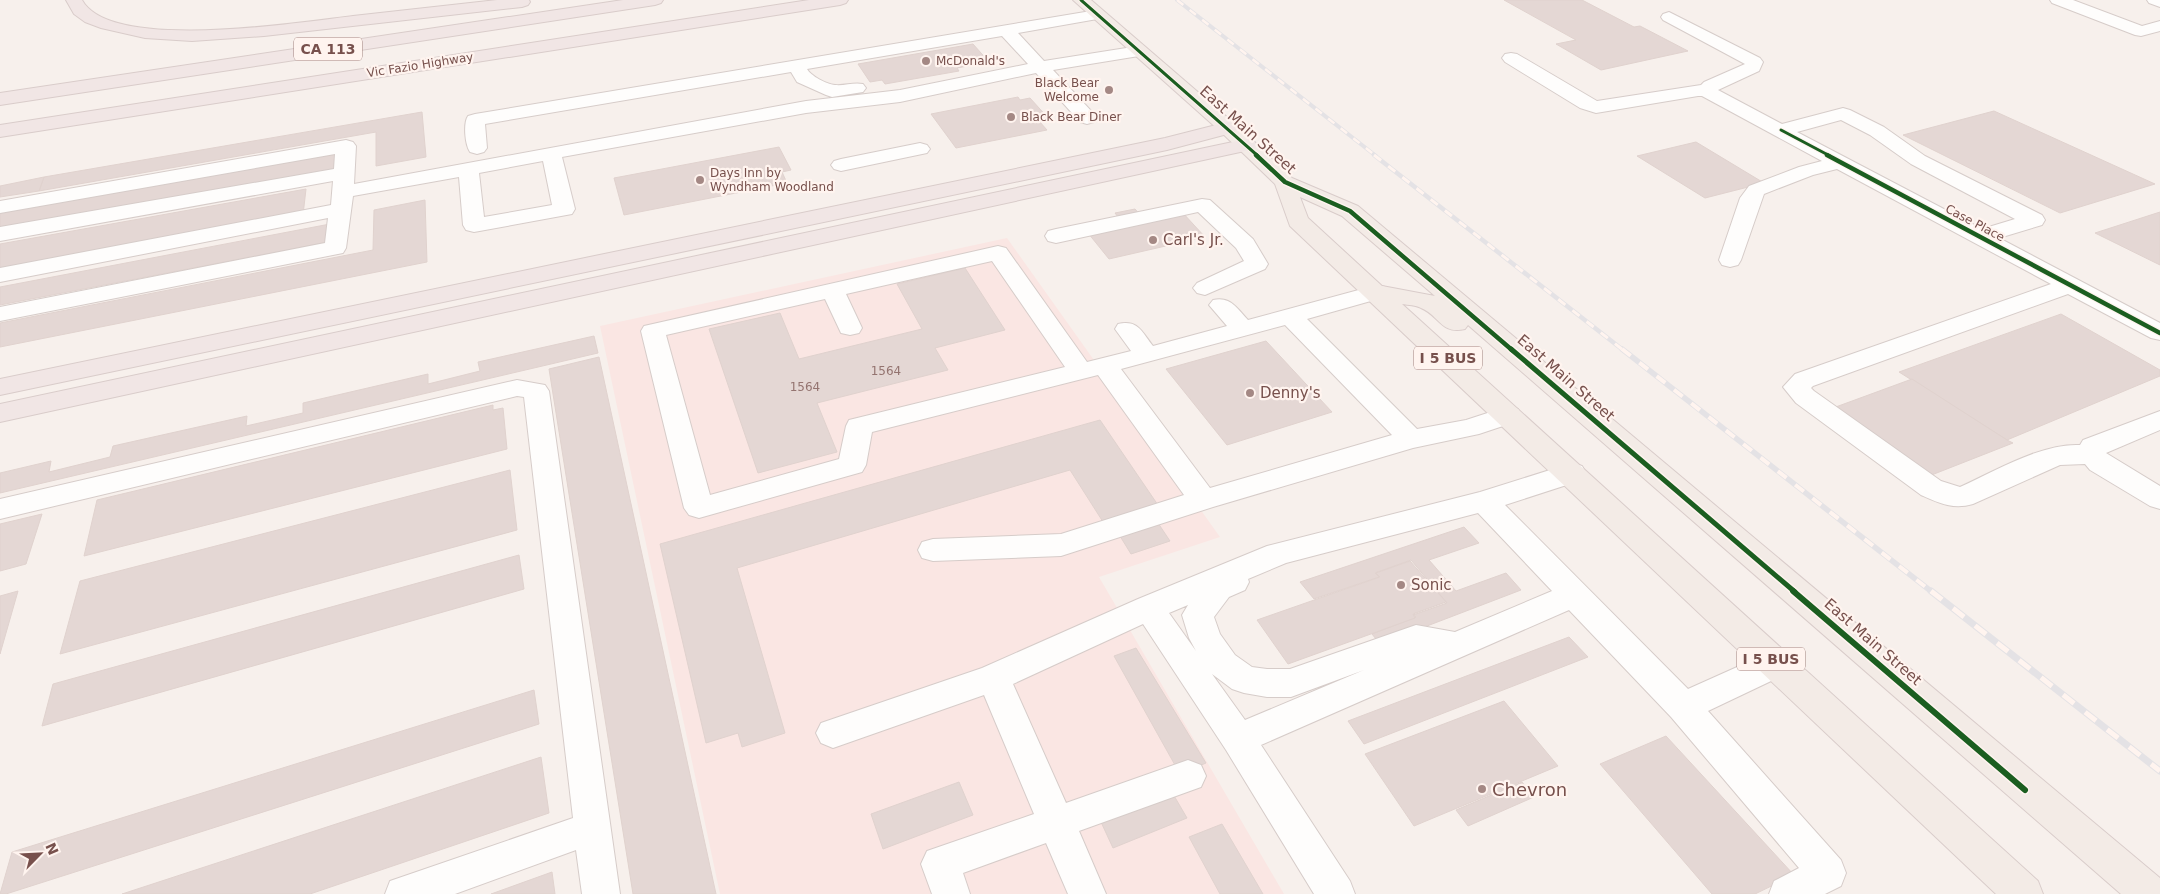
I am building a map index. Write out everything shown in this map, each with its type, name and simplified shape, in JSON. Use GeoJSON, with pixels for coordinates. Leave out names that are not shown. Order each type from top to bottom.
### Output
{"type":"FeatureCollection","features":[{"type":"Feature","properties":{"kind":"highway"},"geometry":{"type":"LineString","coordinates":[[74,0],[74,3],[86,15],[120,28],[160,35],[192,36],[292,28],[538,0]]}},
{"type":"Feature","properties":{"kind":"highway","name":"Vic Fazio Highway"},"geometry":{"type":"LineString","coordinates":[[0,99],[655,0]]}},
{"type":"Feature","properties":{"kind":"highway","name":"Vic Fazio Highway"},"geometry":{"type":"LineString","coordinates":[[0,131],[840,0]]}},
{"type":"Feature","properties":{"kind":"highway"},"geometry":{"type":"LineString","coordinates":[[0,148],[370,72]]}},
{"type":"Feature","properties":{"kind":"highway"},"geometry":{"type":"LineString","coordinates":[[0,388],[1167,144],[1228,128]]}},
{"type":"Feature","properties":{"kind":"highway"},"geometry":{"type":"LineString","coordinates":[[0,413],[1246,145]]}},
{"type":"Feature","properties":{"kind":"main road","name":"East Main Street"},"geometry":{"type":"LineString","coordinates":[[1080,0],[1228,128],[1285,182],[1350,211],[1560,389],[2025,790],[2150,894]]}},
{"type":"Feature","properties":{"kind":"main road","name":"East Main Street"},"geometry":{"type":"LineString","coordinates":[[1285,182],[1298,221],[1377,292],[2024,894]]}},
{"type":"Feature","properties":{"kind":"main road"},"geometry":{"type":"LineString","coordinates":[[1377,292],[1430,302],[1483,348],[1560,389]]}},
{"type":"Feature","properties":{"kind":"street"},"geometry":{"type":"LineString","coordinates":[[2058,0],[2141,31],[2160,26]]}},
{"type":"Feature","properties":{"kind":"street"},"geometry":{"type":"LineString","coordinates":[[2155,0],[2160,2]]}},
{"type":"Feature","properties":{"kind":"street"},"geometry":{"type":"LineString","coordinates":[[0,275],[343,192],[551,153],[764,93],[796,66],[1097,14]]}},
{"type":"Feature","properties":{"kind":"street"},"geometry":{"type":"LineString","coordinates":[[1511,58],[1587,104],[1596,106],[1698,90],[1708,92],[1710,86],[1753,67],[1754,62],[1669,16]]}},
{"type":"Feature","properties":{"kind":"street"},"geometry":{"type":"LineString","coordinates":[[1006,30],[1087,118]]}},
{"type":"Feature","properties":{"kind":"street"},"geometry":{"type":"LineString","coordinates":[[796,66],[803,78],[832,91],[1035,62],[1139,50]]}},
{"type":"Feature","properties":{"kind":"street"},"geometry":{"type":"LineString","coordinates":[[478,148],[475,120],[764,93],[900,96],[1035,62]]}},
{"type":"Feature","properties":{"kind":"street","name":"Case Place"},"geometry":{"type":"LineString","coordinates":[[1708,92],[2160,333]]}},
{"type":"Feature","properties":{"kind":"street"},"geometry":{"type":"LineString","coordinates":[[1781,130],[1843,114],[1877,131],[1918,160],[2034,220],[1981,237]]}},
{"type":"Feature","properties":{"kind":"street"},"geometry":{"type":"LineString","coordinates":[[0,207],[346,146],[343,192],[336,248],[0,314]]}},
{"type":"Feature","properties":{"kind":"street"},"geometry":{"type":"LineString","coordinates":[[841,165],[920,149]]}},
{"type":"Feature","properties":{"kind":"street"},"geometry":{"type":"LineString","coordinates":[[468,169],[474,225],[564,209],[551,153]]}},
{"type":"Feature","properties":{"kind":"street"},"geometry":{"type":"LineString","coordinates":[[1730,260],[1751,198],[1756,190],[1806,171],[1841,162]]}},
{"type":"Feature","properties":{"kind":"street"},"geometry":{"type":"LineString","coordinates":[[0,234],[343,192]]}},
{"type":"Feature","properties":{"kind":"street"},"geometry":{"type":"LineString","coordinates":[[1056,236],[1202,205],[1245,244],[1257,264],[1213,296],[1243,329]]}},
{"type":"Feature","properties":{"kind":"street"},"geometry":{"type":"LineString","coordinates":[[1203,500],[1093,369],[998,253],[653,332],[699,508],[852,465],[859,426],[1093,369],[1377,292]]}},
{"type":"Feature","properties":{"kind":"street"},"geometry":{"type":"LineString","coordinates":[[2070,285],[1804,380],[1796,387],[1805,397],[1931,488],[1952,497],[1963,497],[2055,456],[2071,454],[2092,455],[2100,463],[2160,499]]}},
{"type":"Feature","properties":{"kind":"street"},"geometry":{"type":"LineString","coordinates":[[833,290],[850,328]]}},
{"type":"Feature","properties":{"kind":"street"},"geometry":{"type":"LineString","coordinates":[[1290,316],[1411,439]]}},
{"type":"Feature","properties":{"kind":"street"},"geometry":{"type":"LineString","coordinates":[[1127,329],[1147,355]]}},
{"type":"Feature","properties":{"kind":"street"},"geometry":{"type":"LineString","coordinates":[[0,509],[517,388],[536,391],[601,894]]}},
{"type":"Feature","properties":{"kind":"street"},"geometry":{"type":"LineString","coordinates":[[933,550],[1061,545],[1203,500],[1411,439],[1469,428],[1509,415]]}},
{"type":"Feature","properties":{"kind":"street"},"geometry":{"type":"LineString","coordinates":[[2092,455],[2093,447],[2160,420]]}},
{"type":"Feature","properties":{"kind":"street"},"geometry":{"type":"LineString","coordinates":[[833,733],[994,678],[1149,608],[1278,554],[1484,501],[1572,473]]}},
{"type":"Feature","properties":{"kind":"street"},"geometry":{"type":"LineString","coordinates":[[1484,501],[1684,707],[1827,873],[1788,894]]}},
{"type":"Feature","properties":{"kind":"street"},"geometry":{"type":"LineString","coordinates":[[1337,539],[1218,589],[1198,615],[1205,638],[1223,664],[1244,679],[1267,683],[1291,683],[1416,638],[1458,645]]}},
{"type":"Feature","properties":{"kind":"street"},"geometry":{"type":"LineString","coordinates":[[1238,739],[1574,595]]}},
{"type":"Feature","properties":{"kind":"street"},"geometry":{"type":"LineString","coordinates":[[1149,608],[1238,739],[1336,894]]}},
{"type":"Feature","properties":{"kind":"street"},"geometry":{"type":"LineString","coordinates":[[1684,707],[1776,664]]}},
{"type":"Feature","properties":{"kind":"street"},"geometry":{"type":"LineString","coordinates":[[994,678],[1087,894]]}},
{"type":"Feature","properties":{"kind":"street"},"geometry":{"type":"LineString","coordinates":[[951,894],[940,864],[1188,776]]}},
{"type":"Feature","properties":{"kind":"street"},"geometry":{"type":"LineString","coordinates":[[404,894],[592,828]]}},
{"type":"Feature","properties":{"kind":"shaded area"},"geometry":{"type":"Polygon","coordinates":[[[1007,238],[1220,537],[1099,577],[1284,894],[720,894],[600,326],[1007,238]]]}},
{"type":"Feature","properties":{"kind":"building"},"geometry":{"type":"Polygon","coordinates":[[[1504,0],[1582,0],[1634,27],[1640,26],[1688,51],[1601,70],[1556,44],[1576,40],[1504,0]]]}},
{"type":"Feature","properties":{"kind":"building"},"geometry":{"type":"Polygon","coordinates":[[[973,44],[989,62],[957,68],[959,71],[885,84],[882,80],[870,82],[858,64],[973,44]]]}},
{"type":"Feature","properties":{"kind":"building"},"geometry":{"type":"Polygon","coordinates":[[[1018,97],[1020,100],[1030,98],[1049,119],[1039,121],[1047,130],[956,148],[931,114],[1018,97]]]}},
{"type":"Feature","properties":{"kind":"building"},"geometry":{"type":"Polygon","coordinates":[[[1994,111],[2155,184],[2060,213],[1903,135],[1994,111]]]}},
{"type":"Feature","properties":{"kind":"building"},"geometry":{"type":"Polygon","coordinates":[[[422,112],[426,157],[376,166],[376,132],[39,191],[44,177],[422,112]]]}},
{"type":"Feature","properties":{"kind":"building"},"geometry":{"type":"Polygon","coordinates":[[[1696,142],[1764,183],[1705,198],[1637,156],[1696,142]]]}},
{"type":"Feature","properties":{"kind":"building","name":"Days Inn by Wyndham Woodland"},"geometry":{"type":"Polygon","coordinates":[[[779,147],[791,170],[782,172],[787,183],[624,215],[614,178],[779,147]]]}},
{"type":"Feature","properties":{"kind":"building"},"geometry":{"type":"Polygon","coordinates":[[[335,152],[335,169],[0,230],[0,211],[335,152]]]}},
{"type":"Feature","properties":{"kind":"building"},"geometry":{"type":"Polygon","coordinates":[[[44,177],[39,191],[0,197],[0,186],[44,177]]]}},
{"type":"Feature","properties":{"kind":"building"},"geometry":{"type":"Polygon","coordinates":[[[306,189],[303,215],[0,271],[0,244],[306,189]]]}},
{"type":"Feature","properties":{"kind":"building"},"geometry":{"type":"Polygon","coordinates":[[[425,200],[427,262],[0,347],[0,323],[373,250],[374,210],[425,200]]]}},
{"type":"Feature","properties":{"kind":"building"},"geometry":{"type":"Polygon","coordinates":[[[1135,209],[1145,220],[1124,225],[1115,213],[1135,209]]]}},
{"type":"Feature","properties":{"kind":"building"},"geometry":{"type":"Polygon","coordinates":[[[1182,212],[1205,237],[1109,259],[1088,233],[1182,212]]]}},
{"type":"Feature","properties":{"kind":"building"},"geometry":{"type":"Polygon","coordinates":[[[2160,212],[2160,265],[2095,233],[2160,212]]]}},
{"type":"Feature","properties":{"kind":"building"},"geometry":{"type":"Polygon","coordinates":[[[330,224],[328,242],[0,305],[0,287],[330,224]]]}},
{"type":"Feature","properties":{"kind":"building"},"geometry":{"type":"Polygon","coordinates":[[[965,268],[1005,330],[935,348],[948,370],[817,403],[837,452],[758,473],[709,329],[780,313],[799,359],[922,329],[897,284],[965,268]]]}},
{"type":"Feature","properties":{"kind":"building"},"geometry":{"type":"Polygon","coordinates":[[[2061,314],[2160,370],[2160,376],[2007,440],[1899,372],[2061,314]]]}},
{"type":"Feature","properties":{"kind":"building"},"geometry":{"type":"Polygon","coordinates":[[[594,336],[598,353],[0,493],[0,473],[51,461],[49,472],[110,457],[113,446],[247,416],[246,426],[303,413],[303,403],[428,374],[428,384],[480,371],[478,362],[594,336]]]}},
{"type":"Feature","properties":{"kind":"building"},"geometry":{"type":"Polygon","coordinates":[[[1266,341],[1332,412],[1227,445],[1166,369],[1266,341]]]}},
{"type":"Feature","properties":{"kind":"building"},"geometry":{"type":"Polygon","coordinates":[[[599,357],[716,894],[633,894],[549,369],[599,357]]]}},
{"type":"Feature","properties":{"kind":"building"},"geometry":{"type":"Polygon","coordinates":[[[1912,379],[2013,443],[1929,476],[1833,408],[1912,379]]]}},
{"type":"Feature","properties":{"kind":"building"},"geometry":{"type":"Polygon","coordinates":[[[493,405],[493,410],[503,408],[507,449],[84,556],[97,500],[493,405]]]}},
{"type":"Feature","properties":{"kind":"building"},"geometry":{"type":"Polygon","coordinates":[[[1100,420],[1160,508],[1150,511],[1170,541],[1131,554],[1112,523],[1105,525],[1070,470],[737,568],[785,733],[742,747],[738,733],[706,743],[660,544],[1100,420]]]}},
{"type":"Feature","properties":{"kind":"building"},"geometry":{"type":"Polygon","coordinates":[[[510,470],[517,530],[60,654],[80,581],[510,470]]]}},
{"type":"Feature","properties":{"kind":"building"},"geometry":{"type":"Polygon","coordinates":[[[42,514],[26,564],[0,571],[0,524],[42,514]]]}},
{"type":"Feature","properties":{"kind":"building"},"geometry":{"type":"Polygon","coordinates":[[[1464,527],[1479,543],[1429,560],[1456,591],[1506,573],[1521,590],[1380,644],[1372,634],[1416,617],[1413,615],[1447,603],[1411,560],[1375,573],[1379,577],[1314,599],[1300,582],[1464,527]]]}},
{"type":"Feature","properties":{"kind":"building"},"geometry":{"type":"Polygon","coordinates":[[[519,555],[524,589],[42,726],[53,684],[519,555]]]}},
{"type":"Feature","properties":{"kind":"building"},"geometry":{"type":"Polygon","coordinates":[[[1410,561],[1446,602],[1413,614],[1415,618],[1288,664],[1257,620],[1380,577],[1376,573],[1410,561]]]}},
{"type":"Feature","properties":{"kind":"building"},"geometry":{"type":"Polygon","coordinates":[[[18,591],[0,654],[0,596],[18,591]]]}},
{"type":"Feature","properties":{"kind":"building"},"geometry":{"type":"Polygon","coordinates":[[[1569,637],[1588,657],[1364,744],[1348,721],[1569,637]]]}},
{"type":"Feature","properties":{"kind":"building"},"geometry":{"type":"Polygon","coordinates":[[[1136,648],[1206,763],[1180,774],[1114,656],[1136,648]]]}},
{"type":"Feature","properties":{"kind":"building"},"geometry":{"type":"Polygon","coordinates":[[[534,690],[539,724],[6,894],[0,894],[12,852],[534,690]]]}},
{"type":"Feature","properties":{"kind":"building"},"geometry":{"type":"Polygon","coordinates":[[[1504,701],[1558,766],[1414,826],[1365,754],[1504,701]]]}},
{"type":"Feature","properties":{"kind":"building"},"geometry":{"type":"Polygon","coordinates":[[[1666,736],[1794,875],[1755,894],[1712,894],[1600,764],[1666,736]]]}},
{"type":"Feature","properties":{"kind":"building"},"geometry":{"type":"Polygon","coordinates":[[[541,757],[549,813],[310,894],[122,894],[541,757]]]}},
{"type":"Feature","properties":{"kind":"building"},"geometry":{"type":"Polygon","coordinates":[[[959,782],[973,815],[883,849],[871,814],[959,782]]]}},
{"type":"Feature","properties":{"kind":"building"},"geometry":{"type":"Polygon","coordinates":[[[1522,782],[1534,797],[1468,826],[1456,810],[1522,782]]]}},
{"type":"Feature","properties":{"kind":"building"},"geometry":{"type":"Polygon","coordinates":[[[1173,794],[1187,818],[1113,848],[1101,822],[1173,794]]]}},
{"type":"Feature","properties":{"kind":"building"},"geometry":{"type":"Polygon","coordinates":[[[1222,824],[1263,894],[1220,894],[1189,837],[1222,824]]]}},
{"type":"Feature","properties":{"kind":"building"},"geometry":{"type":"Polygon","coordinates":[[[552,872],[555,894],[491,894],[552,872]]]}},
{"type":"Feature","properties":{"kind":"railway"},"geometry":{"type":"LineString","coordinates":[[1177,0],[1376,156]]}},
{"type":"Feature","properties":{"kind":"railway"},"geometry":{"type":"LineString","coordinates":[[1374,155],[1623,350]]}},
{"type":"Feature","properties":{"kind":"railway"},"geometry":{"type":"LineString","coordinates":[[1622,349],[1932,592]]}},
{"type":"Feature","properties":{"kind":"railway"},"geometry":{"type":"LineString","coordinates":[[1931,591],[2160,771]]}},
{"type":"Feature","properties":{"kind":"cycle path"},"geometry":{"type":"LineString","coordinates":[[1081,0],[1228,128],[1285,182],[1350,211],[2025,790]]}},
{"type":"Feature","properties":{"kind":"cycle path"},"geometry":{"type":"LineString","coordinates":[[1781,130],[2160,333]]}},
{"type":"Feature","properties":{"kind":"place","name":"McDonald's"},"geometry":{"type":"Point","coordinates":[926,61]}},
{"type":"Feature","properties":{"kind":"place","name":"Black Bear Welcome"},"geometry":{"type":"Point","coordinates":[1109,90]}},
{"type":"Feature","properties":{"kind":"place","name":"Black Bear Diner"},"geometry":{"type":"Point","coordinates":[1011,117]}},
{"type":"Feature","properties":{"kind":"place","name":"Days Inn by Wyndham Woodland"},"geometry":{"type":"Point","coordinates":[700,180]}},
{"type":"Feature","properties":{"kind":"place","name":"Carl's Jr."},"geometry":{"type":"Point","coordinates":[1153,240]}},
{"type":"Feature","properties":{"kind":"place","name":"Denny's"},"geometry":{"type":"Point","coordinates":[1250,393]}},
{"type":"Feature","properties":{"kind":"place","name":"Sonic"},"geometry":{"type":"Point","coordinates":[1401,585]}},
{"type":"Feature","properties":{"kind":"place","name":"Chevron"},"geometry":{"type":"Point","coordinates":[1482,789]}}]}
